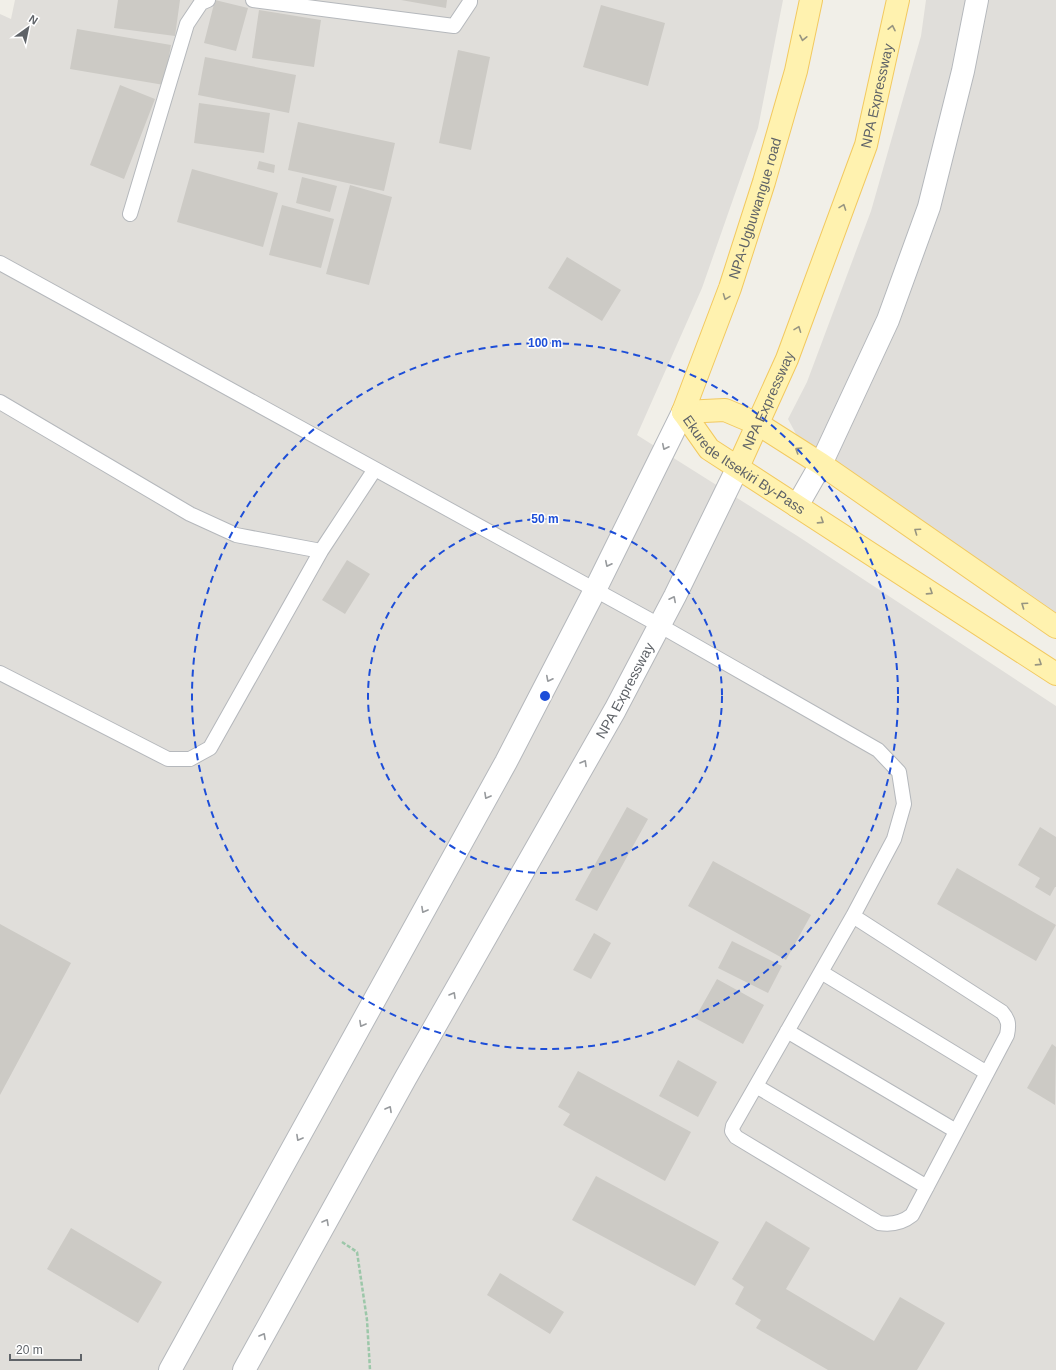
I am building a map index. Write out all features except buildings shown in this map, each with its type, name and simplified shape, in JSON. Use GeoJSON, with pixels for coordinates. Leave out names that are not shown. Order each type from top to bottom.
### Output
{"type":"FeatureCollection","features":[{"type":"Feature","properties":{"kind":"main road","name":"NPA-Ugbuwangue road"},"geometry":{"type":"LineString","coordinates":[[682,412],[730,288],[764,182],[796,71],[811,0]]}},
{"type":"Feature","properties":{"kind":"main road","name":"NPA Expressway"},"geometry":{"type":"LineString","coordinates":[[738,467],[787,359],[866,145],[898,0]]}},
{"type":"Feature","properties":{"kind":"main road","name":"Ekurede Itsekiri By-Pass"},"geometry":{"type":"LineString","coordinates":[[682,412],[725,410],[758,424],[821,464],[1056,627]]}},
{"type":"Feature","properties":{"kind":"main road","name":"Ekurede Itsekiri By-Pass"},"geometry":{"type":"LineString","coordinates":[[682,412],[709,449],[1056,674]]}},
{"type":"Feature","properties":{"kind":"street"},"geometry":{"type":"LineString","coordinates":[[798,506],[821,464],[888,320],[929,207],[963,71],[977,0]]}},
{"type":"Feature","properties":{"kind":"street"},"geometry":{"type":"LineString","coordinates":[[170,1370],[506,762],[595,590],[682,412]]}},
{"type":"Feature","properties":{"kind":"street","name":"NPA Expressway"},"geometry":{"type":"LineString","coordinates":[[244,1370],[405,1079],[615,710],[738,467]]}},
{"type":"Feature","properties":{"kind":"lane"},"geometry":{"type":"LineString","coordinates":[[130,214],[187,24],[201,3],[208,0]]}},
{"type":"Feature","properties":{"kind":"lane"},"geometry":{"type":"LineString","coordinates":[[253,0],[454,26],[470,0]]}},
{"type":"Feature","properties":{"kind":"lane"},"geometry":{"type":"LineString","coordinates":[[0,263],[659,625],[878,750],[898,772],[904,804],[894,839],[853,916],[732,1130],[736,1137],[879,1222],[888,1224],[906,1219],[912,1215],[1007,1035],[1008,1028],[1006,1018],[1002,1012],[853,916]]}},
{"type":"Feature","properties":{"kind":"lane"},"geometry":{"type":"LineString","coordinates":[[0,402],[190,514],[236,535],[321,551]]}},
{"type":"Feature","properties":{"kind":"lane"},"geometry":{"type":"LineString","coordinates":[[0,673],[168,759],[190,759],[210,748],[321,551],[375,469]]}},
{"type":"Feature","properties":{"kind":"lane"},"geometry":{"type":"LineString","coordinates":[[820,972],[987,1073]]}},
{"type":"Feature","properties":{"kind":"lane"},"geometry":{"type":"LineString","coordinates":[[787,1031],[956,1131]]}},
{"type":"Feature","properties":{"kind":"lane"},"geometry":{"type":"LineString","coordinates":[[756,1086],[927,1187]]}},
{"type":"Feature","properties":{"kind":"path"},"geometry":{"type":"LineString","coordinates":[[322,1229],[357,1252],[367,1320],[370,1370]]}},
{"type":"Feature","properties":{"kind":"shaded area"},"geometry":{"type":"Polygon","coordinates":[[[15,0],[783,0],[758,128],[702,288],[637,435],[799,537],[1056,706],[1056,1370],[0,1370],[0,14],[11,19],[15,0]]]}},
{"type":"Feature","properties":{"kind":"shaded area"},"geometry":{"type":"Polygon","coordinates":[[[926,0],[1056,0],[1056,620],[803,447],[788,419],[807,382],[871,211],[921,36],[926,0]]]}}]}
